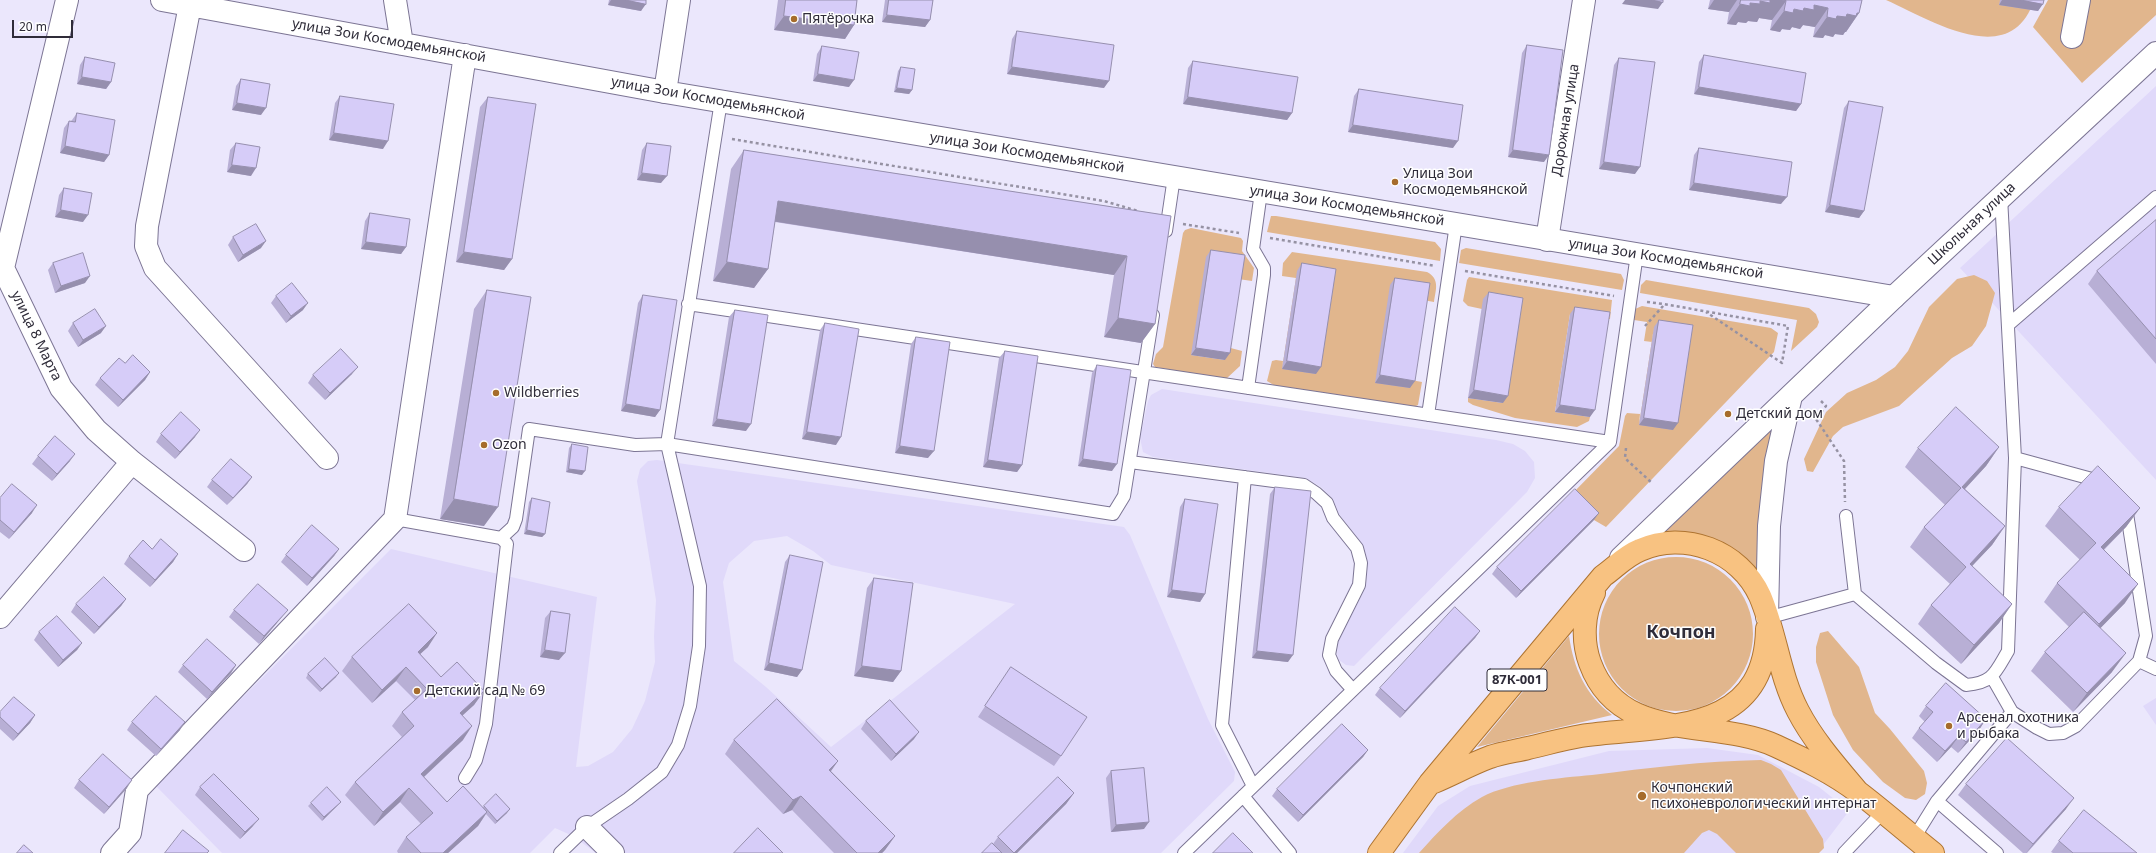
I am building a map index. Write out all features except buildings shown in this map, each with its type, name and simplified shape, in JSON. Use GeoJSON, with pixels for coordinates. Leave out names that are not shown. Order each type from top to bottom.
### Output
{"type":"FeatureCollection","features":[{"type":"Feature","properties":{"kind":"main road","name":"87К-001"},"geometry":{"type":"LineString","coordinates":[[1379,853],[1430,783],[1603,576],[1626,557],[1647,547],[1670,542],[1699,545],[1725,557],[1742,571],[1758,593],[1783,673],[1798,711],[1822,748],[1857,791]]}},
{"type":"Feature","properties":{"kind":"main road","name":"87К-001"},"geometry":{"type":"LineString","coordinates":[[1603,576],[1592,598],[1585,624],[1587,653],[1595,675],[1616,702],[1635,714],[1656,722],[1737,733],[1774,745],[1810,762],[1857,791],[1933,853]]}},
{"type":"Feature","properties":{"kind":"main road","name":"87К-001"},"geometry":{"type":"LineString","coordinates":[[1430,783],[1491,757],[1581,736],[1683,726],[1700,722],[1721,712],[1733,704],[1749,688],[1757,675],[1764,654],[1767,618]]}},
{"type":"Feature","properties":{"kind":"street","name":"улица 8 Марта"},"geometry":{"type":"LineString","coordinates":[[67,0],[1,269],[61,388],[96,430],[132,462],[244,550]]}},
{"type":"Feature","properties":{"kind":"street","name":"улица Зои Космодемьянской"},"geometry":{"type":"LineString","coordinates":[[162,0],[665,92],[1894,297]]}},
{"type":"Feature","properties":{"kind":"street"},"geometry":{"type":"LineString","coordinates":[[395,0],[402,44]]}},
{"type":"Feature","properties":{"kind":"street"},"geometry":{"type":"LineString","coordinates":[[665,92],[679,0]]}},
{"type":"Feature","properties":{"kind":"street","name":"Дорожная улица"},"geometry":{"type":"LineString","coordinates":[[1547,240],[1584,0]]}},
{"type":"Feature","properties":{"kind":"street"},"geometry":{"type":"LineString","coordinates":[[2072,37],[2079,0]]}},
{"type":"Feature","properties":{"kind":"street"},"geometry":{"type":"LineString","coordinates":[[190,5],[147,226],[146,246],[155,268],[327,458]]}},
{"type":"Feature","properties":{"kind":"street","name":"Школьная улица"},"geometry":{"type":"LineString","coordinates":[[1603,576],[1690,490],[1894,297],[2156,53]]}},
{"type":"Feature","properties":{"kind":"street"},"geometry":{"type":"LineString","coordinates":[[112,853],[130,833],[137,790],[395,519],[465,55]]}},
{"type":"Feature","properties":{"kind":"street"},"geometry":{"type":"LineString","coordinates":[[1767,618],[1769,526],[1776,461],[1791,396]]}},
{"type":"Feature","properties":{"kind":"street"},"geometry":{"type":"LineString","coordinates":[[0,617],[132,462]]}},
{"type":"Feature","properties":{"kind":"street"},"geometry":{"type":"LineString","coordinates":[[587,827],[613,853]]}},
{"type":"Feature","properties":{"kind":"lane"},"geometry":{"type":"LineString","coordinates":[[560,853],[587,827],[628,799],[662,772],[678,745],[690,706],[699,646],[700,586],[667,444],[721,101]]}},
{"type":"Feature","properties":{"kind":"lane"},"geometry":{"type":"LineString","coordinates":[[1164,244],[1174,177]]}},
{"type":"Feature","properties":{"kind":"lane"},"geometry":{"type":"LineString","coordinates":[[1248,388],[1264,275],[1264,268],[1253,249],[1262,192]]}},
{"type":"Feature","properties":{"kind":"lane"},"geometry":{"type":"LineString","coordinates":[[1846,516],[1855,594],[1936,663],[1966,685],[1980,684],[1992,677],[2008,651],[2015,458],[2001,197]]}},
{"type":"Feature","properties":{"kind":"lane"},"geometry":{"type":"LineString","coordinates":[[2008,325],[2156,197]]}},
{"type":"Feature","properties":{"kind":"lane"},"geometry":{"type":"LineString","coordinates":[[1428,415],[1456,224]]}},
{"type":"Feature","properties":{"kind":"lane"},"geometry":{"type":"LineString","coordinates":[[1184,853],[1610,442],[1637,254]]}},
{"type":"Feature","properties":{"kind":"lane"},"geometry":{"type":"LineString","coordinates":[[688,304],[1610,442]]}},
{"type":"Feature","properties":{"kind":"lane"},"geometry":{"type":"LineString","coordinates":[[501,538],[513,527],[516,519],[529,429],[635,445],[667,444],[1113,514],[1124,496],[1154,304]]}},
{"type":"Feature","properties":{"kind":"lane"},"geometry":{"type":"LineString","coordinates":[[1992,677],[2012,712],[2049,734],[2063,733],[2076,726],[2139,661],[2146,636],[2128,515],[2119,491],[2110,484],[2015,458]]}},
{"type":"Feature","properties":{"kind":"lane"},"geometry":{"type":"LineString","coordinates":[[1130,462],[1304,485],[1316,492],[1327,503],[1333,518],[1357,548],[1361,563],[1359,585],[1332,639],[1329,655],[1336,670],[1353,690]]}},
{"type":"Feature","properties":{"kind":"lane"},"geometry":{"type":"LineString","coordinates":[[1245,477],[1222,725],[1253,786]]}},
{"type":"Feature","properties":{"kind":"lane"},"geometry":{"type":"LineString","coordinates":[[395,519],[501,538],[507,544],[486,724],[476,760],[465,778]]}},
{"type":"Feature","properties":{"kind":"lane"},"geometry":{"type":"LineString","coordinates":[[1767,618],[1855,594]]}},
{"type":"Feature","properties":{"kind":"lane"},"geometry":{"type":"LineString","coordinates":[[2139,661],[2156,669]]}},
{"type":"Feature","properties":{"kind":"lane"},"geometry":{"type":"LineString","coordinates":[[1914,838],[1937,800],[2012,712]]}},
{"type":"Feature","properties":{"kind":"lane"},"geometry":{"type":"LineString","coordinates":[[1243,796],[1290,853]]}},
{"type":"Feature","properties":{"kind":"lane"},"geometry":{"type":"LineString","coordinates":[[1937,800],[1996,853]]}},
{"type":"Feature","properties":{"kind":"lane"},"geometry":{"type":"LineString","coordinates":[[1844,853],[1883,812]]}},
{"type":"Feature","properties":{"kind":"path"},"geometry":{"type":"LineString","coordinates":[[715,136],[1104,201],[1167,221],[1664,304],[1788,326],[1782,363],[1706,312]]}},
{"type":"Feature","properties":{"kind":"path"},"geometry":{"type":"LineString","coordinates":[[1645,325],[1664,304]]}},
{"type":"Feature","properties":{"kind":"path"},"geometry":{"type":"LineString","coordinates":[[1821,401],[1826,406],[1816,419],[1844,461],[1846,516]]}},
{"type":"Feature","properties":{"kind":"path"},"geometry":{"type":"LineString","coordinates":[[1626,447],[1625,458],[1652,483]]}},
{"type":"Feature","properties":{"kind":"shaded area"},"geometry":{"type":"Polygon","coordinates":[[[1886,0],[2034,0],[2023,21],[2007,33],[1988,37],[1968,34],[1946,27],[1886,0]]]}},
{"type":"Feature","properties":{"kind":"shaded area"},"geometry":{"type":"Polygon","coordinates":[[[2048,0],[2156,0],[2156,15],[2082,83],[2033,27],[2048,0]]]}},
{"type":"Feature","properties":{"kind":"shaded area"},"geometry":{"type":"Polygon","coordinates":[[[2156,86],[2156,480],[1960,268],[2156,86]]]}},
{"type":"Feature","properties":{"kind":"shaded area"},"geometry":{"type":"Polygon","coordinates":[[[1271,216],[1435,242],[1441,249],[1440,261],[1267,232],[1271,216]]]}},
{"type":"Feature","properties":{"kind":"shaded area"},"geometry":{"type":"Polygon","coordinates":[[[1191,228],[1241,238],[1243,241],[1242,251],[1254,268],[1252,281],[1238,279],[1191,355],[1225,360],[1227,347],[1242,351],[1240,366],[1226,379],[1155,367],[1153,364],[1156,354],[1163,347],[1183,233],[1185,230],[1191,228]]]}},
{"type":"Feature","properties":{"kind":"shaded area"},"geometry":{"type":"Polygon","coordinates":[[[1466,248],[1621,274],[1624,280],[1622,290],[1459,263],[1461,250],[1466,248]]]}},
{"type":"Feature","properties":{"kind":"shaded area"},"geometry":{"type":"Polygon","coordinates":[[[1292,252],[1427,272],[1434,278],[1436,293],[1434,302],[1423,300],[1411,380],[1422,382],[1418,405],[1414,407],[1277,387],[1267,381],[1272,361],[1283,361],[1282,369],[1296,278],[1282,276],[1283,263],[1292,252]]]}},
{"type":"Feature","properties":{"kind":"shaded area"},"geometry":{"type":"Polygon","coordinates":[[[1974,275],[1987,281],[1995,293],[1986,326],[1972,346],[1952,358],[1899,406],[1843,427],[1833,436],[1813,472],[1807,471],[1804,459],[1826,412],[1847,393],[1876,380],[1895,367],[1908,351],[1929,307],[1957,279],[1974,275]]]}},
{"type":"Feature","properties":{"kind":"shaded area"},"geometry":{"type":"Polygon","coordinates":[[[1469,277],[1612,300],[1610,319],[1570,314],[1555,412],[1590,417],[1589,421],[1577,427],[1515,418],[1473,405],[1468,402],[1468,398],[1503,403],[1482,309],[1468,306],[1463,301],[1467,280],[1469,277]]]}},
{"type":"Feature","properties":{"kind":"shaded area"},"geometry":{"type":"Polygon","coordinates":[[[1646,280],[1809,308],[1816,314],[1819,322],[1817,327],[1791,351],[1797,320],[1640,293],[1641,285],[1646,280]]]}},
{"type":"Feature","properties":{"kind":"shaded area"},"geometry":{"type":"Polygon","coordinates":[[[1642,306],[1771,328],[1778,333],[1774,352],[1606,527],[1594,520],[1570,496],[1619,446],[1625,416],[1627,413],[1640,414],[1639,425],[1652,342],[1644,341],[1647,322],[1634,320],[1635,309],[1642,306]]]}},
{"type":"Feature","properties":{"kind":"shaded area"},"geometry":{"type":"Polygon","coordinates":[[[1162,389],[1496,440],[1513,444],[1525,451],[1534,462],[1535,478],[1527,492],[1354,666],[1346,665],[1339,660],[1337,654],[1338,642],[1366,587],[1368,563],[1363,545],[1339,514],[1333,499],[1321,487],[1306,478],[1153,457],[1143,452],[1140,438],[1148,401],[1151,395],[1162,389]]]}},
{"type":"Feature","properties":{"kind":"shaded area"},"geometry":{"type":"Polygon","coordinates":[[[1777,418],[1761,584],[1746,565],[1650,539],[1777,418]]]}},
{"type":"Feature","properties":{"kind":"shaded area"},"geometry":{"type":"Polygon","coordinates":[[[657,460],[1124,527],[1130,535],[1208,719],[1235,772],[1234,781],[1161,853],[596,853],[573,836],[555,828],[530,853],[222,853],[155,785],[391,549],[597,597],[576,767],[588,766],[613,752],[632,729],[645,701],[655,662],[654,636],[656,600],[637,481],[640,469],[648,461],[657,460]],[[787,536],[754,541],[729,563],[723,582],[734,661],[766,687],[831,747],[1015,604],[831,565],[813,551],[787,536]]]}},
{"type":"Feature","properties":{"kind":"shaded area"},"geometry":{"type":"Polygon","coordinates":[[[1668,557],[1684,557],[1706,562],[1731,579],[1748,604],[1752,619],[1752,649],[1748,664],[1731,689],[1706,706],[1684,711],[1668,711],[1646,706],[1627,694],[1616,683],[1604,664],[1599,642],[1599,626],[1604,604],[1616,585],[1627,574],[1646,562],[1668,557]]]}},
{"type":"Feature","properties":{"kind":"shaded area"},"geometry":{"type":"Polygon","coordinates":[[[1828,631],[1859,667],[1875,713],[1924,771],[1927,783],[1925,794],[1916,800],[1905,798],[1883,782],[1853,750],[1833,715],[1816,662],[1816,647],[1820,633],[1828,631]]]}},
{"type":"Feature","properties":{"kind":"shaded area"},"geometry":{"type":"Polygon","coordinates":[[[1569,636],[1574,659],[1582,680],[1595,698],[1612,715],[1477,747],[1569,636]]]}},
{"type":"Feature","properties":{"kind":"shaded area"},"geometry":{"type":"Polygon","coordinates":[[[2156,698],[2156,725],[2143,706],[2156,698]]]}},
{"type":"Feature","properties":{"kind":"shaded area","name":"Кочпонский психоневрологический интернат"},"geometry":{"type":"Polygon","coordinates":[[[1707,748],[1758,755],[1819,787],[1849,811],[1817,853],[1403,853],[1438,806],[1470,786],[1609,751],[1707,748]]]}},
{"type":"Feature","properties":{"kind":"shaded area","name":"Кочпонский психоневрологический интернат"},"geometry":{"type":"Polygon","coordinates":[[[1761,760],[1781,770],[1823,839],[1824,848],[1819,853],[1736,853],[1717,834],[1709,830],[1702,833],[1684,853],[1419,853],[1456,815],[1464,809],[1482,797],[1506,788],[1551,779],[1655,767],[1697,763],[1761,760]]]}},
{"type":"Feature","properties":{"kind":"place","name":"Пятёрочка"},"geometry":{"type":"Point","coordinates":[794,19]}},
{"type":"Feature","properties":{"kind":"place","name":"Улица Зои Космодемьянской"},"geometry":{"type":"Point","coordinates":[1395,182]}},
{"type":"Feature","properties":{"kind":"place","name":"Wildberries"},"geometry":{"type":"Point","coordinates":[496,393]}},
{"type":"Feature","properties":{"kind":"place","name":"Детский дом"},"geometry":{"type":"Point","coordinates":[1728,414]}},
{"type":"Feature","properties":{"kind":"place","name":"Ozon"},"geometry":{"type":"Point","coordinates":[484,445]}},
{"type":"Feature","properties":{"kind":"place","name":"Детский сад № 69"},"geometry":{"type":"Point","coordinates":[417,691]}},
{"type":"Feature","properties":{"kind":"place","name":"Арсенал охотника и рыбака"},"geometry":{"type":"Point","coordinates":[1949,726]}},
{"type":"Feature","properties":{"kind":"place","name":"Кочпонский психоневрологический интернат"},"geometry":{"type":"Point","coordinates":[1642,796]}},
{"type":"Feature","properties":{"kind":"district","name":"Кочпон"},"geometry":{"type":"Point","coordinates":[1681,633]}}]}
